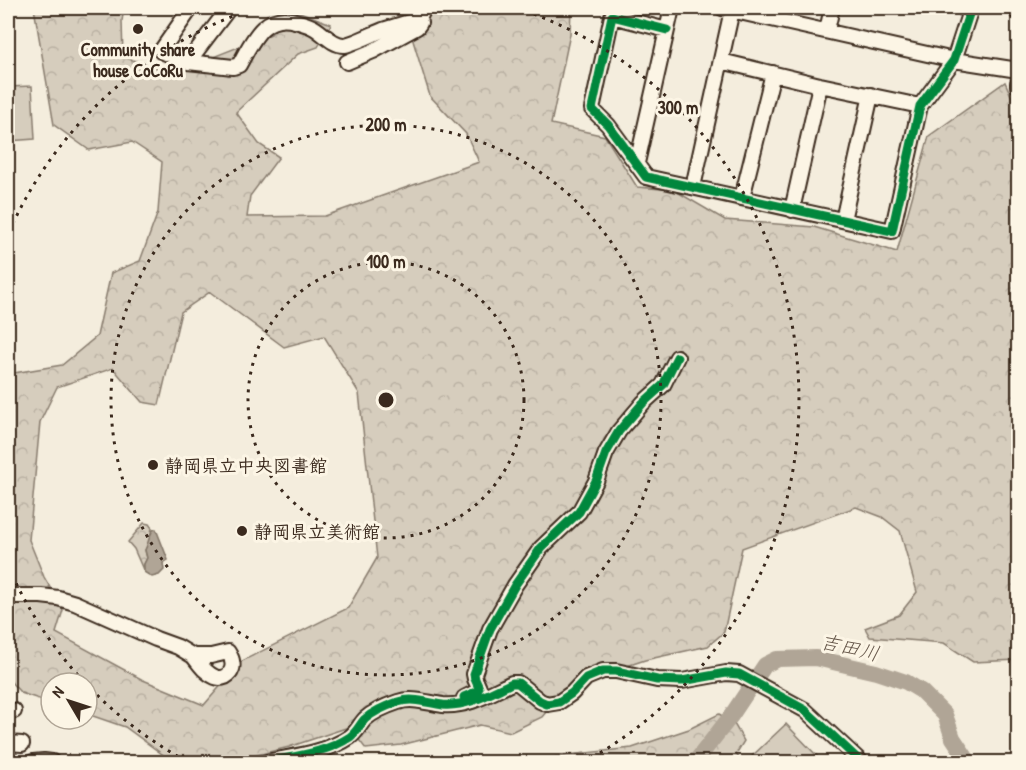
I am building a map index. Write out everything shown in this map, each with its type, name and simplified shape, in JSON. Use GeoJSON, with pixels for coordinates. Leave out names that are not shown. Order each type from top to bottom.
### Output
{"type":"FeatureCollection","features":[{"type":"Feature","properties":{"kind":"street"},"geometry":{"type":"LineString","coordinates":[[191,8],[161,51],[188,62],[233,67],[239,65],[251,43],[271,21],[286,19],[305,24],[333,41],[345,45],[421,13],[420,24],[417,27],[347,62]]}},
{"type":"Feature","properties":{"kind":"street"},"geometry":{"type":"LineString","coordinates":[[188,62],[229,8]]}},
{"type":"Feature","properties":{"kind":"street"},"geometry":{"type":"LineString","coordinates":[[637,163],[672,8]]}},
{"type":"Feature","properties":{"kind":"street"},"geometry":{"type":"LineString","coordinates":[[827,30],[832,8]]}},
{"type":"Feature","properties":{"kind":"street"},"geometry":{"type":"LineString","coordinates":[[667,30],[612,16],[592,109],[608,125],[646,177],[892,231],[921,106],[954,60],[971,8]]}},
{"type":"Feature","properties":{"kind":"street"},"geometry":{"type":"LineString","coordinates":[[1016,8],[1018,13]]}},
{"type":"Feature","properties":{"kind":"street"},"geometry":{"type":"LineString","coordinates":[[693,187],[721,60],[727,9],[954,60],[1018,70]]}},
{"type":"Feature","properties":{"kind":"street"},"geometry":{"type":"LineString","coordinates":[[721,60],[820,85],[921,106]]}},
{"type":"Feature","properties":{"kind":"street"},"geometry":{"type":"LineString","coordinates":[[742,198],[773,73]]}},
{"type":"Feature","properties":{"kind":"street"},"geometry":{"type":"LineString","coordinates":[[792,210],[820,85]]}},
{"type":"Feature","properties":{"kind":"street"},"geometry":{"type":"LineString","coordinates":[[843,220],[871,95]]}},
{"type":"Feature","properties":{"kind":"street"},"geometry":{"type":"LineString","coordinates":[[459,704],[461,699],[476,692],[479,688],[474,674],[478,662],[490,629],[515,585],[541,548],[579,512],[596,481],[606,453],[619,431],[643,403],[663,385],[677,357]]}},
{"type":"Feature","properties":{"kind":"street"},"geometry":{"type":"LineString","coordinates":[[8,596],[50,597],[75,603],[191,654]]}},
{"type":"Feature","properties":{"kind":"street"},"geometry":{"type":"LineString","coordinates":[[267,762],[302,756],[327,748],[352,736],[365,720],[380,709],[401,701],[419,700],[444,705],[459,704],[474,701],[512,683],[518,683],[547,704],[560,702],[586,678],[603,671],[626,673],[657,680],[682,681],[726,673],[739,674],[805,710],[861,762]]}},
{"type":"Feature","properties":{"kind":"street"},"geometry":{"type":"LineString","coordinates":[[8,743],[22,744]]}},
{"type":"Feature","properties":{"kind":"street"},"geometry":{"type":"LineString","coordinates":[[33,762],[52,762]]}},
{"type":"Feature","properties":{"kind":"green space"},"geometry":{"type":"Polygon","coordinates":[[[34,8],[124,8],[123,57],[173,73],[271,34],[292,9],[331,24],[318,47],[298,54],[236,112],[259,144],[279,157],[250,196],[247,217],[325,216],[479,162],[466,134],[430,96],[403,8],[571,8],[570,34],[551,124],[605,136],[637,187],[674,190],[725,220],[814,227],[897,252],[929,136],[1005,82],[1018,111],[1018,660],[973,662],[944,643],[870,637],[865,628],[899,615],[917,592],[900,531],[882,517],[856,507],[742,548],[724,632],[708,646],[645,660],[569,685],[542,717],[511,732],[480,725],[401,745],[366,749],[349,727],[289,747],[229,762],[173,762],[125,727],[99,718],[99,671],[39,671],[39,699],[21,693],[8,679],[8,374],[62,365],[97,336],[111,273],[140,261],[158,212],[162,162],[132,142],[89,150],[54,125],[34,8]],[[210,292],[181,312],[159,405],[142,402],[113,368],[57,387],[40,422],[29,540],[44,577],[63,610],[56,633],[143,680],[204,705],[242,661],[348,608],[377,558],[359,393],[324,336],[284,347],[210,292]]]}},
{"type":"Feature","properties":{"kind":"green space"},"geometry":{"type":"Polygon","coordinates":[[[32,86],[35,139],[8,141],[8,87],[32,86]]]}},
{"type":"Feature","properties":{"kind":"green space"},"geometry":{"type":"Polygon","coordinates":[[[144,523],[149,524],[152,528],[145,550],[147,558],[144,572],[134,549],[128,542],[144,523]]]}},
{"type":"Feature","properties":{"kind":"green space"},"geometry":{"type":"Polygon","coordinates":[[[719,714],[733,722],[744,741],[736,754],[742,762],[538,762],[568,755],[632,748],[689,729],[719,714]]]}},
{"type":"Feature","properties":{"kind":"green space"},"geometry":{"type":"Polygon","coordinates":[[[786,724],[821,760],[819,762],[753,762],[749,759],[786,724]]]}},
{"type":"Feature","properties":{"kind":"shaded area"},"geometry":{"type":"Polygon","coordinates":[[[156,529],[168,560],[163,563],[164,570],[152,577],[144,572],[147,558],[145,550],[153,530],[156,529]]]}},
{"type":"Feature","properties":{"kind":"waterway","name":"吉田川"},"geometry":{"type":"LineString","coordinates":[[695,762],[731,716],[765,665],[777,659],[816,658],[876,672],[906,682],[921,691],[945,715],[953,738],[969,762]]}},
{"type":"Feature","properties":{"kind":"cycle path"},"geometry":{"type":"LineString","coordinates":[[667,30],[612,16],[592,109],[608,125],[646,177],[892,231],[920,106],[954,60],[971,8]]}},
{"type":"Feature","properties":{"kind":"cycle path"},"geometry":{"type":"LineString","coordinates":[[464,697],[476,692],[479,688],[474,674],[490,629],[515,585],[541,548],[579,512],[596,481],[606,453],[619,431],[643,403],[663,385],[677,357]]}},
{"type":"Feature","properties":{"kind":"cycle path"},"geometry":{"type":"LineString","coordinates":[[267,762],[331,747],[352,735],[369,716],[398,702],[415,700],[443,705],[461,704],[512,683],[518,683],[547,704],[559,702],[572,693],[586,678],[603,671],[616,671],[657,680],[682,681],[726,673],[739,674],[805,710],[861,762]]}},
{"type":"Feature","properties":{"kind":"place","name":"Community share house CoCoRu"},"geometry":{"type":"Point","coordinates":[138,29]}},
{"type":"Feature","properties":{"kind":"place","name":"静岡県立中央図書館"},"geometry":{"type":"Point","coordinates":[153,465]}},
{"type":"Feature","properties":{"kind":"place","name":"静岡県立美術館"},"geometry":{"type":"Point","coordinates":[242,531]}}]}
